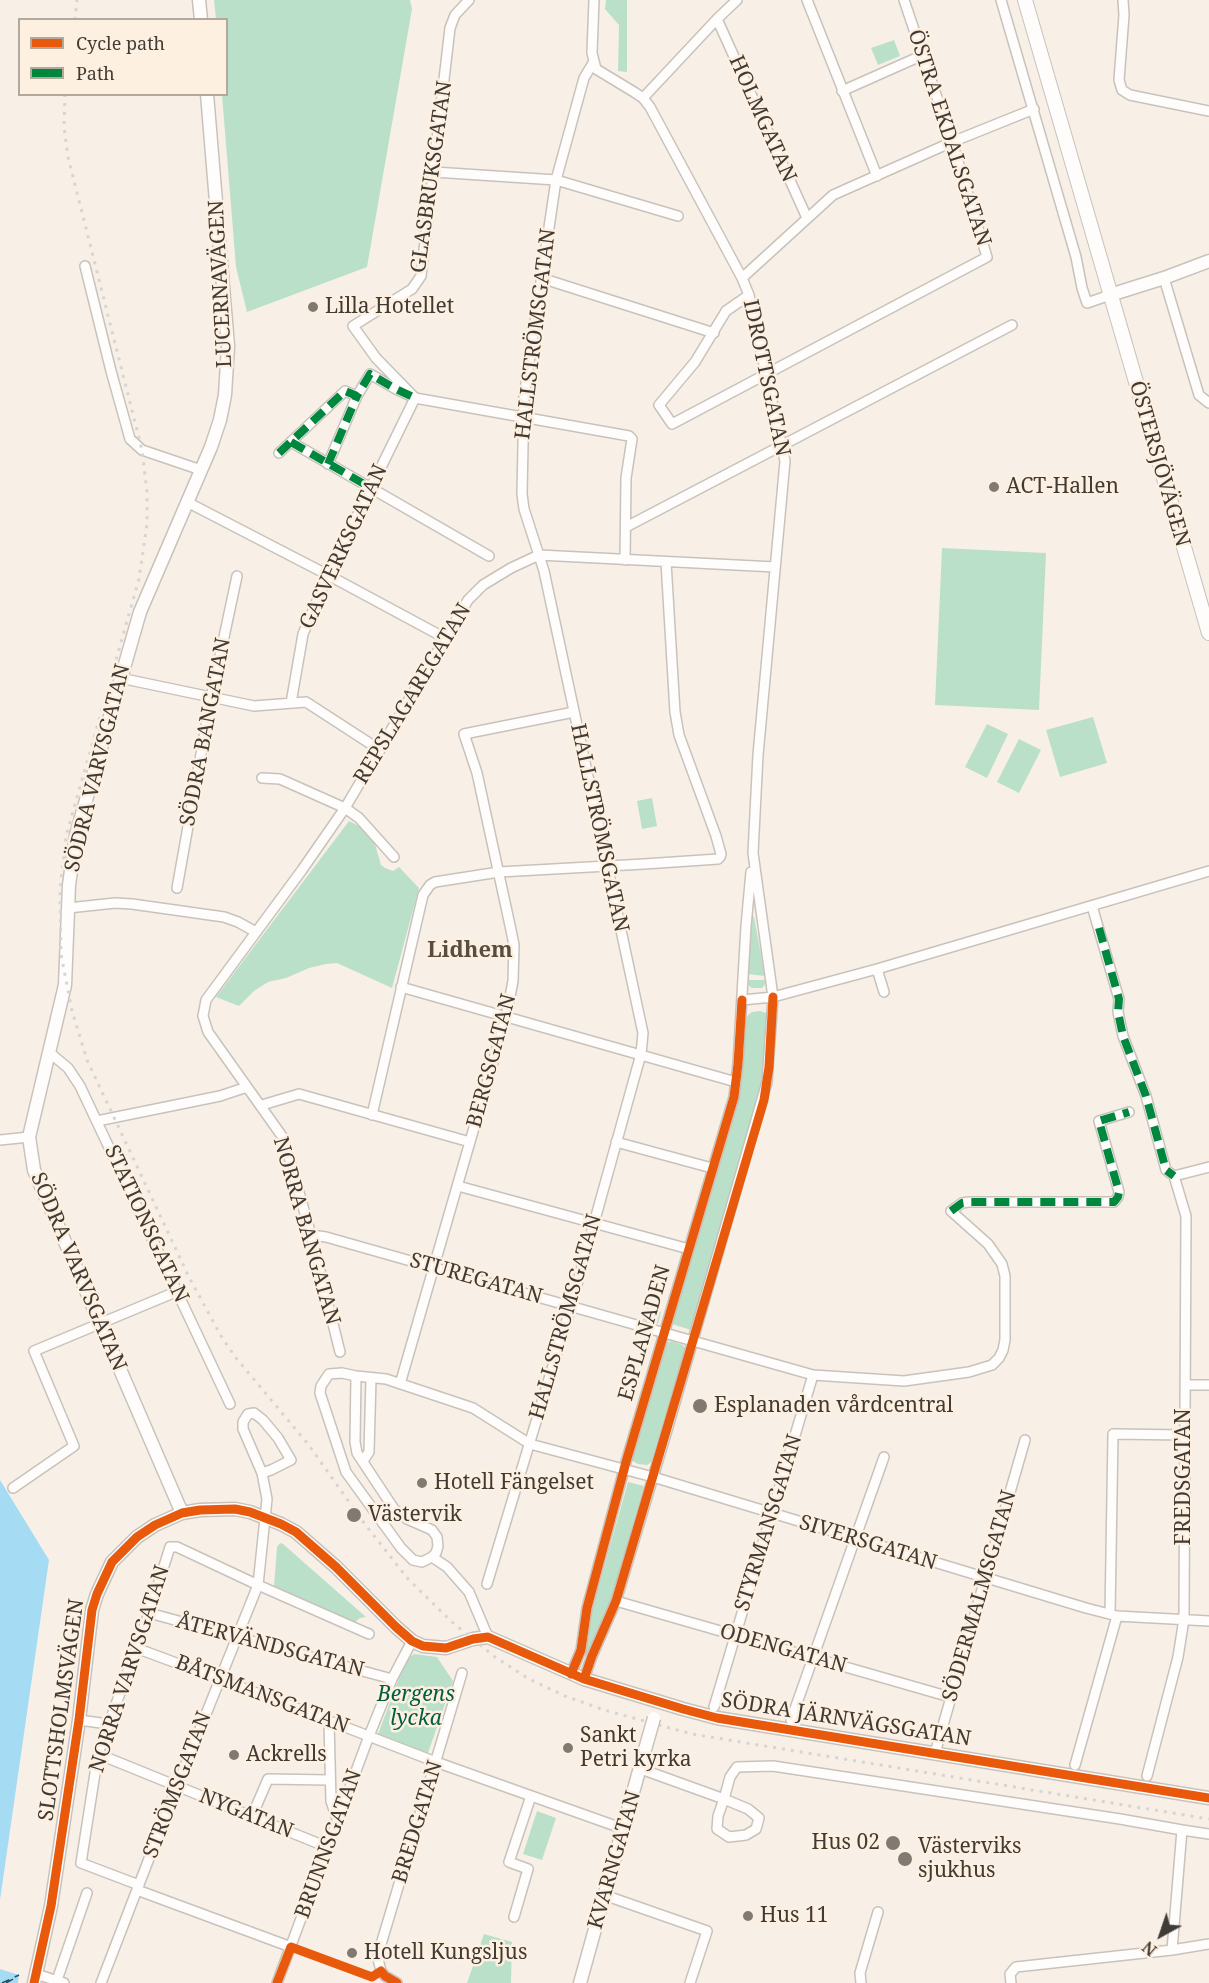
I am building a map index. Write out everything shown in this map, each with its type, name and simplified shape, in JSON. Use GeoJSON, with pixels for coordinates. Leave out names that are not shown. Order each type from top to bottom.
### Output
{"type":"FeatureCollection","features":[{"type":"Feature","properties":{"kind":"main road","name":"ÖSTERSJÖVÄGEN"},"geometry":{"type":"LineString","coordinates":[[1025,0],[1209,633]]}},
{"type":"Feature","properties":{"kind":"street"},"geometry":{"type":"LineString","coordinates":[[199,0],[201,18]]}},
{"type":"Feature","properties":{"kind":"street","name":"GLASBRUKSGATAN"},"geometry":{"type":"LineString","coordinates":[[415,398],[376,358],[353,326],[412,290],[423,270],[450,28],[455,15],[469,0]]}},
{"type":"Feature","properties":{"kind":"street"},"geometry":{"type":"LineString","coordinates":[[593,63],[594,0]]}},
{"type":"Feature","properties":{"kind":"street"},"geometry":{"type":"LineString","coordinates":[[643,98],[737,0]]}},
{"type":"Feature","properties":{"kind":"street"},"geometry":{"type":"LineString","coordinates":[[807,0],[877,176]]}},
{"type":"Feature","properties":{"kind":"street","name":"ÖSTRA EKDALSGATAN"},"geometry":{"type":"LineString","coordinates":[[714,333],[684,377],[659,405],[672,424],[987,257],[952,142],[904,0]]}},
{"type":"Feature","properties":{"kind":"street"},"geometry":{"type":"LineString","coordinates":[[1001,0],[1076,256],[1087,303],[1209,261]]}},
{"type":"Feature","properties":{"kind":"street"},"geometry":{"type":"LineString","coordinates":[[1123,0],[1119,80],[1122,90],[1130,95],[1209,111]]}},
{"type":"Feature","properties":{"kind":"street","name":"HOLMGATAN"},"geometry":{"type":"LineString","coordinates":[[717,19],[807,218]]}},
{"type":"Feature","properties":{"kind":"street"},"geometry":{"type":"LineString","coordinates":[[842,91],[923,55]]}},
{"type":"Feature","properties":{"kind":"street","name":"IDROTTSGATAN"},"geometry":{"type":"LineString","coordinates":[[593,63],[601,73],[643,98],[650,107],[742,278],[749,295],[782,444],[784,480],[759,755],[753,854]]}},
{"type":"Feature","properties":{"kind":"street","name":"HALLSTRÖMSGATAN"},"geometry":{"type":"LineString","coordinates":[[487,1584],[571,1306],[641,1054],[643,1033],[539,555],[522,494],[523,416],[540,278],[556,180],[584,78],[593,63]]}},
{"type":"Feature","properties":{"kind":"street","name":"LUCERNAVÄGEN"},"geometry":{"type":"LineString","coordinates":[[201,470],[220,420],[225,395],[228,346],[207,96]]}},
{"type":"Feature","properties":{"kind":"street"},"geometry":{"type":"LineString","coordinates":[[742,278],[833,195],[952,142],[1034,109]]}},
{"type":"Feature","properties":{"kind":"street"},"geometry":{"type":"LineString","coordinates":[[434,172],[556,180],[678,216]]}},
{"type":"Feature","properties":{"kind":"street"},"geometry":{"type":"LineString","coordinates":[[86,266],[113,381],[130,439],[142,450],[201,470]]}},
{"type":"Feature","properties":{"kind":"street"},"geometry":{"type":"LineString","coordinates":[[540,278],[714,333],[726,311],[749,295]]}},
{"type":"Feature","properties":{"kind":"street"},"geometry":{"type":"LineString","coordinates":[[1164,278],[1199,395],[1209,403]]}},
{"type":"Feature","properties":{"kind":"street"},"geometry":{"type":"LineString","coordinates":[[626,526],[1012,325]]}},
{"type":"Feature","properties":{"kind":"street"},"geometry":{"type":"LineString","coordinates":[[328,464],[357,396],[370,374],[415,398],[626,435],[632,439],[626,478],[625,560]]}},
{"type":"Feature","properties":{"kind":"street"},"geometry":{"type":"LineString","coordinates":[[279,453],[345,391],[357,396]]}},
{"type":"Feature","properties":{"kind":"street","name":"GASVERKSGATAN"},"geometry":{"type":"LineString","coordinates":[[291,703],[303,634],[328,575],[415,398]]}},
{"type":"Feature","properties":{"kind":"street"},"geometry":{"type":"LineString","coordinates":[[291,442],[489,556]]}},
{"type":"Feature","properties":{"kind":"street","name":"SÖDRA VARVSGATAN"},"geometry":{"type":"LineString","coordinates":[[182,1513],[34,1170],[29,1137],[67,974],[69,885],[76,835],[140,612],[201,470]]}},
{"type":"Feature","properties":{"kind":"street"},"geometry":{"type":"LineString","coordinates":[[187,502],[445,638]]}},
{"type":"Feature","properties":{"kind":"street","name":"REPSLAGAREGATAN"},"geometry":{"type":"LineString","coordinates":[[256,932],[345,808],[474,593],[511,568],[539,555],[775,567]]}},
{"type":"Feature","properties":{"kind":"street"},"geometry":{"type":"LineString","coordinates":[[372,1115],[426,890],[435,882],[499,872],[718,859],[721,854],[679,735],[675,712],[666,562]]}},
{"type":"Feature","properties":{"kind":"street","name":"SÖDRA BANGATAN"},"geometry":{"type":"LineString","coordinates":[[177,888],[211,698],[237,576]]}},
{"type":"Feature","properties":{"kind":"street"},"geometry":{"type":"LineString","coordinates":[[120,678],[254,706],[306,702],[380,750]]}},
{"type":"Feature","properties":{"kind":"street","name":"BERGSGATAN"},"geometry":{"type":"LineString","coordinates":[[400,1384],[471,1142],[506,1017],[513,981],[514,945],[477,773],[464,734],[574,712]]}},
{"type":"Feature","properties":{"kind":"street"},"geometry":{"type":"LineString","coordinates":[[262,778],[280,779],[345,808],[358,818],[394,857]]}},
{"type":"Feature","properties":{"kind":"street"},"geometry":{"type":"LineString","coordinates":[[584,1679],[616,1601],[764,1100],[769,1067],[773,997],[753,854]]}},
{"type":"Feature","properties":{"kind":"street","name":"ESPLANADEN"},"geometry":{"type":"LineString","coordinates":[[572,1674],[581,1650],[587,1608],[624,1470],[734,1097],[753,854]]}},
{"type":"Feature","properties":{"kind":"street"},"geometry":{"type":"LineString","coordinates":[[742,1000],[773,997],[877,969],[1209,871]]}},
{"type":"Feature","properties":{"kind":"street"},"geometry":{"type":"LineString","coordinates":[[68,908],[115,903],[132,904],[224,917],[256,932]]}},
{"type":"Feature","properties":{"kind":"street","name":"FREDSGATAN"},"geometry":{"type":"LineString","coordinates":[[1092,906],[1119,999],[1118,1012],[1123,1036],[1146,1096],[1166,1170],[1174,1176],[1186,1216],[1184,1620],[1178,1657],[1147,1776]]}},
{"type":"Feature","properties":{"kind":"street","name":"NORRA BANGATAN"},"geometry":{"type":"LineString","coordinates":[[256,932],[206,999],[203,1016],[208,1032],[284,1139],[340,1352]]}},
{"type":"Feature","properties":{"kind":"street"},"geometry":{"type":"LineString","coordinates":[[877,969],[884,992]]}},
{"type":"Feature","properties":{"kind":"street"},"geometry":{"type":"LineString","coordinates":[[401,987],[736,1082]]}},
{"type":"Feature","properties":{"kind":"street","name":"STATIONSGATAN"},"geometry":{"type":"LineString","coordinates":[[50,1053],[74,1075],[230,1404]]}},
{"type":"Feature","properties":{"kind":"street"},"geometry":{"type":"LineString","coordinates":[[97,1120],[220,1096],[248,1087]]}},
{"type":"Feature","properties":{"kind":"street"},"geometry":{"type":"LineString","coordinates":[[262,1105],[299,1095],[471,1142]]}},
{"type":"Feature","properties":{"kind":"street","name":"STUREGATAN"},"geometry":{"type":"LineString","coordinates":[[311,1235],[326,1237],[813,1375],[904,1381],[992,1365],[999,1358],[1005,1340],[1006,1289],[1002,1264],[988,1244],[951,1210],[962,1203],[969,1202],[1114,1202],[1119,1192],[1099,1121],[1130,1112]]}},
{"type":"Feature","properties":{"kind":"street"},"geometry":{"type":"LineString","coordinates":[[0,1140],[29,1137]]}},
{"type":"Feature","properties":{"kind":"street"},"geometry":{"type":"LineString","coordinates":[[616,1142],[712,1168]]}},
{"type":"Feature","properties":{"kind":"street"},"geometry":{"type":"LineString","coordinates":[[1174,1176],[1209,1167]]}},
{"type":"Feature","properties":{"kind":"street"},"geometry":{"type":"LineString","coordinates":[[458,1186],[689,1249]]}},
{"type":"Feature","properties":{"kind":"street"},"geometry":{"type":"LineString","coordinates":[[13,1488],[74,1446],[34,1351],[178,1291]]}},
{"type":"Feature","properties":{"kind":"street","name":"SIVERSGATAN"},"geometry":{"type":"LineString","coordinates":[[432,1557],[422,1562],[412,1560],[346,1472],[320,1393],[325,1378],[334,1373],[386,1379],[473,1408],[530,1444],[653,1477],[985,1579],[1114,1615],[1209,1621]]}},
{"type":"Feature","properties":{"kind":"street","name":"STYRMANSGATAN"},"geometry":{"type":"LineString","coordinates":[[714,1707],[813,1375]]}},
{"type":"Feature","properties":{"kind":"street"},"geometry":{"type":"LineString","coordinates":[[356,1376],[355,1442],[357,1453],[394,1509],[407,1520],[426,1526],[435,1533],[438,1546],[432,1557],[447,1567],[469,1592],[488,1637],[439,1648],[423,1646],[412,1641]]}},
{"type":"Feature","properties":{"kind":"street"},"geometry":{"type":"LineString","coordinates":[[363,1461],[369,1452],[370,1378]]}},
{"type":"Feature","properties":{"kind":"street"},"geometry":{"type":"LineString","coordinates":[[1185,1385],[1209,1385]]}},
{"type":"Feature","properties":{"kind":"street"},"geometry":{"type":"LineString","coordinates":[[262,1473],[291,1460],[278,1438],[263,1420],[254,1413],[248,1414],[243,1422],[243,1429],[266,1485],[266,1517]]}},
{"type":"Feature","properties":{"kind":"street"},"geometry":{"type":"LineString","coordinates":[[1076,1765],[1114,1615],[1113,1434],[1184,1435]]}},
{"type":"Feature","properties":{"kind":"street","name":"SÖDERMALMSGATAN"},"geometry":{"type":"LineString","coordinates":[[934,1753],[1025,1440]]}},
{"type":"Feature","properties":{"kind":"street"},"geometry":{"type":"LineString","coordinates":[[791,1720],[884,1457]]}},
{"type":"Feature","properties":{"kind":"street","name":"SLOTTSHOLMSVÄGEN"},"geometry":{"type":"LineString","coordinates":[[35,1979],[51,1906],[79,1720],[92,1610],[112,1562],[137,1537],[155,1525],[182,1513],[213,1508],[235,1509],[266,1517],[309,1543],[412,1641]]}},
{"type":"Feature","properties":{"kind":"street","name":"STRÖMSGATAN"},"geometry":{"type":"LineString","coordinates":[[101,1983],[258,1585],[266,1517]]}},
{"type":"Feature","properties":{"kind":"street","name":"NORRA VARVSGATAN"},"geometry":{"type":"LineString","coordinates":[[138,1888],[81,1863],[98,1754],[149,1613],[170,1547],[177,1547],[258,1585]]}},
{"type":"Feature","properties":{"kind":"street"},"geometry":{"type":"LineString","coordinates":[[258,1585],[369,1634]]}},
{"type":"Feature","properties":{"kind":"street","name":"ODENGATAN"},"geometry":{"type":"LineString","coordinates":[[616,1601],[950,1697]]}},
{"type":"Feature","properties":{"kind":"street","name":"ÅTERVÄNDSGATAN"},"geometry":{"type":"LineString","coordinates":[[149,1613],[392,1679]]}},
{"type":"Feature","properties":{"kind":"street","name":"SÖDRA JÄRNVÄGSGATAN"},"geometry":{"type":"LineString","coordinates":[[488,1637],[584,1679],[717,1718],[1209,1798]]}},
{"type":"Feature","properties":{"kind":"street","name":"BRUNNSGATAN"},"geometry":{"type":"LineString","coordinates":[[277,1983],[369,1736],[392,1679],[412,1641]]}},
{"type":"Feature","properties":{"kind":"street","name":"BÅTSMANSGATAN"},"geometry":{"type":"LineString","coordinates":[[136,1648],[436,1762],[624,1829]]}},
{"type":"Feature","properties":{"kind":"street","name":"BREDGATAN"},"geometry":{"type":"LineString","coordinates":[[397,1983],[381,1971],[379,1951],[462,1672]]}},
{"type":"Feature","properties":{"kind":"street","name":"KVARNGATAN"},"geometry":{"type":"LineString","coordinates":[[579,1983],[659,1702]]}},
{"type":"Feature","properties":{"kind":"street"},"geometry":{"type":"LineString","coordinates":[[79,1720],[108,1724]]}},
{"type":"Feature","properties":{"kind":"street"},"geometry":{"type":"LineString","coordinates":[[329,1721],[329,1780],[331,1800],[338,1819]]}},
{"type":"Feature","properties":{"kind":"street","name":"NYGATAN"},"geometry":{"type":"LineString","coordinates":[[98,1754],[327,1847]]}},
{"type":"Feature","properties":{"kind":"street"},"geometry":{"type":"LineString","coordinates":[[641,1769],[724,1799],[748,1809],[759,1818],[756,1829],[746,1835],[729,1837],[717,1829],[718,1816],[724,1799],[730,1778],[736,1767],[773,1766],[1209,1834]]}},
{"type":"Feature","properties":{"kind":"street"},"geometry":{"type":"LineString","coordinates":[[252,1816],[268,1779],[329,1780]]}},
{"type":"Feature","properties":{"kind":"street"},"geometry":{"type":"LineString","coordinates":[[514,1917],[528,1869],[509,1862],[531,1796]]}},
{"type":"Feature","properties":{"kind":"street"},"geometry":{"type":"LineString","coordinates":[[1172,1950],[1182,1830]]}},
{"type":"Feature","properties":{"kind":"street"},"geometry":{"type":"LineString","coordinates":[[138,1888],[291,1947]]}},
{"type":"Feature","properties":{"kind":"street"},"geometry":{"type":"LineString","coordinates":[[35,1979],[59,1982],[87,1893]]}},
{"type":"Feature","properties":{"kind":"street"},"geometry":{"type":"LineString","coordinates":[[604,1895],[707,1931],[690,1983]]}},
{"type":"Feature","properties":{"kind":"street"},"geometry":{"type":"LineString","coordinates":[[861,1983],[860,1973],[878,1912]]}},
{"type":"Feature","properties":{"kind":"street"},"geometry":{"type":"LineString","coordinates":[[1011,1979],[1016,1968],[1209,1944]]}},
{"type":"Feature","properties":{"kind":"green space"},"geometry":{"type":"Polygon","coordinates":[[[214,0],[410,0],[412,9],[367,267],[247,312],[236,267],[222,96],[228,96],[228,18],[216,18],[214,0]]]}},
{"type":"Feature","properties":{"kind":"green space"},"geometry":{"type":"Polygon","coordinates":[[[606,0],[627,0],[627,72],[618,71],[619,25],[605,9],[606,0]]]}},
{"type":"Feature","properties":{"kind":"green space"},"geometry":{"type":"Polygon","coordinates":[[[894,40],[900,56],[878,65],[871,48],[894,40]]]}},
{"type":"Feature","properties":{"kind":"green space"},"geometry":{"type":"Polygon","coordinates":[[[942,548],[1046,553],[1039,710],[935,705],[942,548]]]}},
{"type":"Feature","properties":{"kind":"green space"},"geometry":{"type":"Polygon","coordinates":[[[1093,717],[1107,763],[1060,777],[1046,730],[1093,717]]]}},
{"type":"Feature","properties":{"kind":"green space"},"geometry":{"type":"Polygon","coordinates":[[[987,724],[1008,734],[987,778],[965,767],[987,724]]]}},
{"type":"Feature","properties":{"kind":"green space"},"geometry":{"type":"Polygon","coordinates":[[[1019,739],[1041,750],[1019,793],[997,782],[1019,739]]]}},
{"type":"Feature","properties":{"kind":"green space"},"geometry":{"type":"Polygon","coordinates":[[[652,798],[657,826],[642,829],[637,801],[652,798]]]}},
{"type":"Feature","properties":{"kind":"green space"},"geometry":{"type":"Polygon","coordinates":[[[349,821],[359,826],[375,844],[381,865],[393,871],[399,867],[419,888],[392,988],[337,963],[309,968],[286,978],[268,982],[254,991],[239,1006],[216,997],[349,821]]]}},
{"type":"Feature","properties":{"kind":"green space"},"geometry":{"type":"Polygon","coordinates":[[[753,916],[765,976],[747,974],[750,918],[753,916]]]}},
{"type":"Feature","properties":{"kind":"green space"},"geometry":{"type":"Polygon","coordinates":[[[747,980],[766,980],[766,983],[762,988],[752,988],[748,985],[747,980]]]}},
{"type":"Feature","properties":{"kind":"green space"},"geometry":{"type":"Polygon","coordinates":[[[760,1011],[768,1016],[761,1095],[692,1330],[672,1324],[740,1086],[745,1020],[752,1012],[760,1011]]]}},
{"type":"Feature","properties":{"kind":"green space"},"geometry":{"type":"Polygon","coordinates":[[[647,1308],[661,1312],[658,1324],[643,1320],[647,1308]]]}},
{"type":"Feature","properties":{"kind":"green space"},"geometry":{"type":"Polygon","coordinates":[[[671,1341],[683,1345],[687,1351],[654,1460],[647,1465],[638,1464],[631,1460],[665,1344],[671,1341]]]}},
{"type":"Feature","properties":{"kind":"green space"},"geometry":{"type":"Polygon","coordinates":[[[628,1482],[644,1486],[607,1613],[588,1656],[584,1655],[593,1607],[628,1482]]]}},
{"type":"Feature","properties":{"kind":"green space"},"geometry":{"type":"Polygon","coordinates":[[[280,1543],[366,1617],[354,1623],[274,1587],[277,1547],[280,1543]]]}},
{"type":"Feature","properties":{"kind":"green space","name":"Bergens lycka"},"geometry":{"type":"Polygon","coordinates":[[[414,1654],[437,1657],[453,1681],[428,1753],[378,1734],[406,1660],[414,1654]]]}},
{"type":"Feature","properties":{"kind":"green space"},"geometry":{"type":"Polygon","coordinates":[[[537,1811],[556,1818],[542,1860],[523,1854],[537,1811]]]}},
{"type":"Feature","properties":{"kind":"green space"},"geometry":{"type":"Polygon","coordinates":[[[484,1934],[512,1942],[511,1983],[467,1983],[484,1934]]]}},
{"type":"Feature","properties":{"kind":"water"},"geometry":{"type":"Polygon","coordinates":[[[0,1480],[49,1560],[0,1900],[0,1480]]]}},
{"type":"Feature","properties":{"kind":"water"},"geometry":{"type":"Polygon","coordinates":[[[0,1969],[19,1975],[18,1983],[0,1983],[0,1969]]]}},
{"type":"Feature","properties":{"kind":"ferry route"},"geometry":{"type":"LineString","coordinates":[[2,1983],[19,1975]]}},
{"type":"Feature","properties":{"kind":"ferry route"},"geometry":{"type":"LineString","coordinates":[[6,1983],[13,1979]]}},
{"type":"Feature","properties":{"kind":"railway"},"geometry":{"type":"LineString","coordinates":[[75,18],[77,0]]}},
{"type":"Feature","properties":{"kind":"railway"},"geometry":{"type":"LineString","coordinates":[[65,96],[64,127],[68,157],[142,450],[147,492],[147,524],[139,579],[66,836],[60,889],[61,954],[72,1011],[87,1060],[189,1277],[221,1336],[236,1358],[308,1444],[364,1523],[408,1579],[452,1622],[495,1657],[529,1679],[565,1696],[604,1710],[692,1734],[1209,1819]]}},
{"type":"Feature","properties":{"kind":"marked path"},"geometry":{"type":"LineString","coordinates":[[279,453],[345,391],[357,396],[370,374],[415,398]]}},
{"type":"Feature","properties":{"kind":"marked path"},"geometry":{"type":"LineString","coordinates":[[328,464],[357,396]]}},
{"type":"Feature","properties":{"kind":"marked path"},"geometry":{"type":"LineString","coordinates":[[291,442],[371,488]]}},
{"type":"Feature","properties":{"kind":"marked path"},"geometry":{"type":"LineString","coordinates":[[1099,928],[1119,999],[1118,1012],[1123,1036],[1146,1096],[1166,1170],[1174,1176]]}},
{"type":"Feature","properties":{"kind":"marked path"},"geometry":{"type":"LineString","coordinates":[[951,1211],[962,1203],[969,1202],[1114,1202],[1119,1192],[1099,1121],[1129,1112]]}},
{"type":"Feature","properties":{"kind":"cycle path"},"geometry":{"type":"LineString","coordinates":[[584,1679],[616,1601],[764,1100],[769,1067],[773,997]]}},
{"type":"Feature","properties":{"kind":"cycle path"},"geometry":{"type":"LineString","coordinates":[[571,1674],[581,1650],[587,1608],[626,1462],[734,1097],[742,1000]]}},
{"type":"Feature","properties":{"kind":"cycle path"},"geometry":{"type":"LineString","coordinates":[[34,1983],[51,1906],[79,1720],[92,1610],[97,1594],[112,1562],[137,1537],[155,1525],[182,1513],[200,1510],[235,1509],[250,1512],[296,1532],[336,1567],[396,1627],[412,1641],[423,1646],[446,1648],[473,1639],[488,1637],[584,1679],[717,1718],[1209,1798]]}},
{"type":"Feature","properties":{"kind":"cycle path"},"geometry":{"type":"LineString","coordinates":[[277,1983],[291,1947],[372,1977],[381,1971],[397,1983]]}},
{"type":"Feature","properties":{"kind":"place","name":"Lilla Hotellet"},"geometry":{"type":"Point","coordinates":[313,307]}},
{"type":"Feature","properties":{"kind":"place","name":"ACT-Hallen"},"geometry":{"type":"Point","coordinates":[994,487]}},
{"type":"Feature","properties":{"kind":"place","name":"Esplanaden vårdcentral"},"geometry":{"type":"Point","coordinates":[700,1406]}},
{"type":"Feature","properties":{"kind":"place","name":"Hotell Fängelset"},"geometry":{"type":"Point","coordinates":[422,1483]}},
{"type":"Feature","properties":{"kind":"place","name":"Västervik"},"geometry":{"type":"Point","coordinates":[354,1515]}},
{"type":"Feature","properties":{"kind":"place","name":"Sankt Petri kyrka"},"geometry":{"type":"Point","coordinates":[568,1748]}},
{"type":"Feature","properties":{"kind":"place","name":"Ackrells"},"geometry":{"type":"Point","coordinates":[234,1755]}},
{"type":"Feature","properties":{"kind":"place","name":"Hus 02"},"geometry":{"type":"Point","coordinates":[893,1843]}},
{"type":"Feature","properties":{"kind":"place","name":"Västerviks sjukhus"},"geometry":{"type":"Point","coordinates":[905,1859]}},
{"type":"Feature","properties":{"kind":"place","name":"Hus 11"},"geometry":{"type":"Point","coordinates":[748,1916]}},
{"type":"Feature","properties":{"kind":"place","name":"Hotell Kungsljus"},"geometry":{"type":"Point","coordinates":[352,1953]}},
{"type":"Feature","properties":{"kind":"district","name":"Lidhem"},"geometry":{"type":"Point","coordinates":[470,951]}}]}
